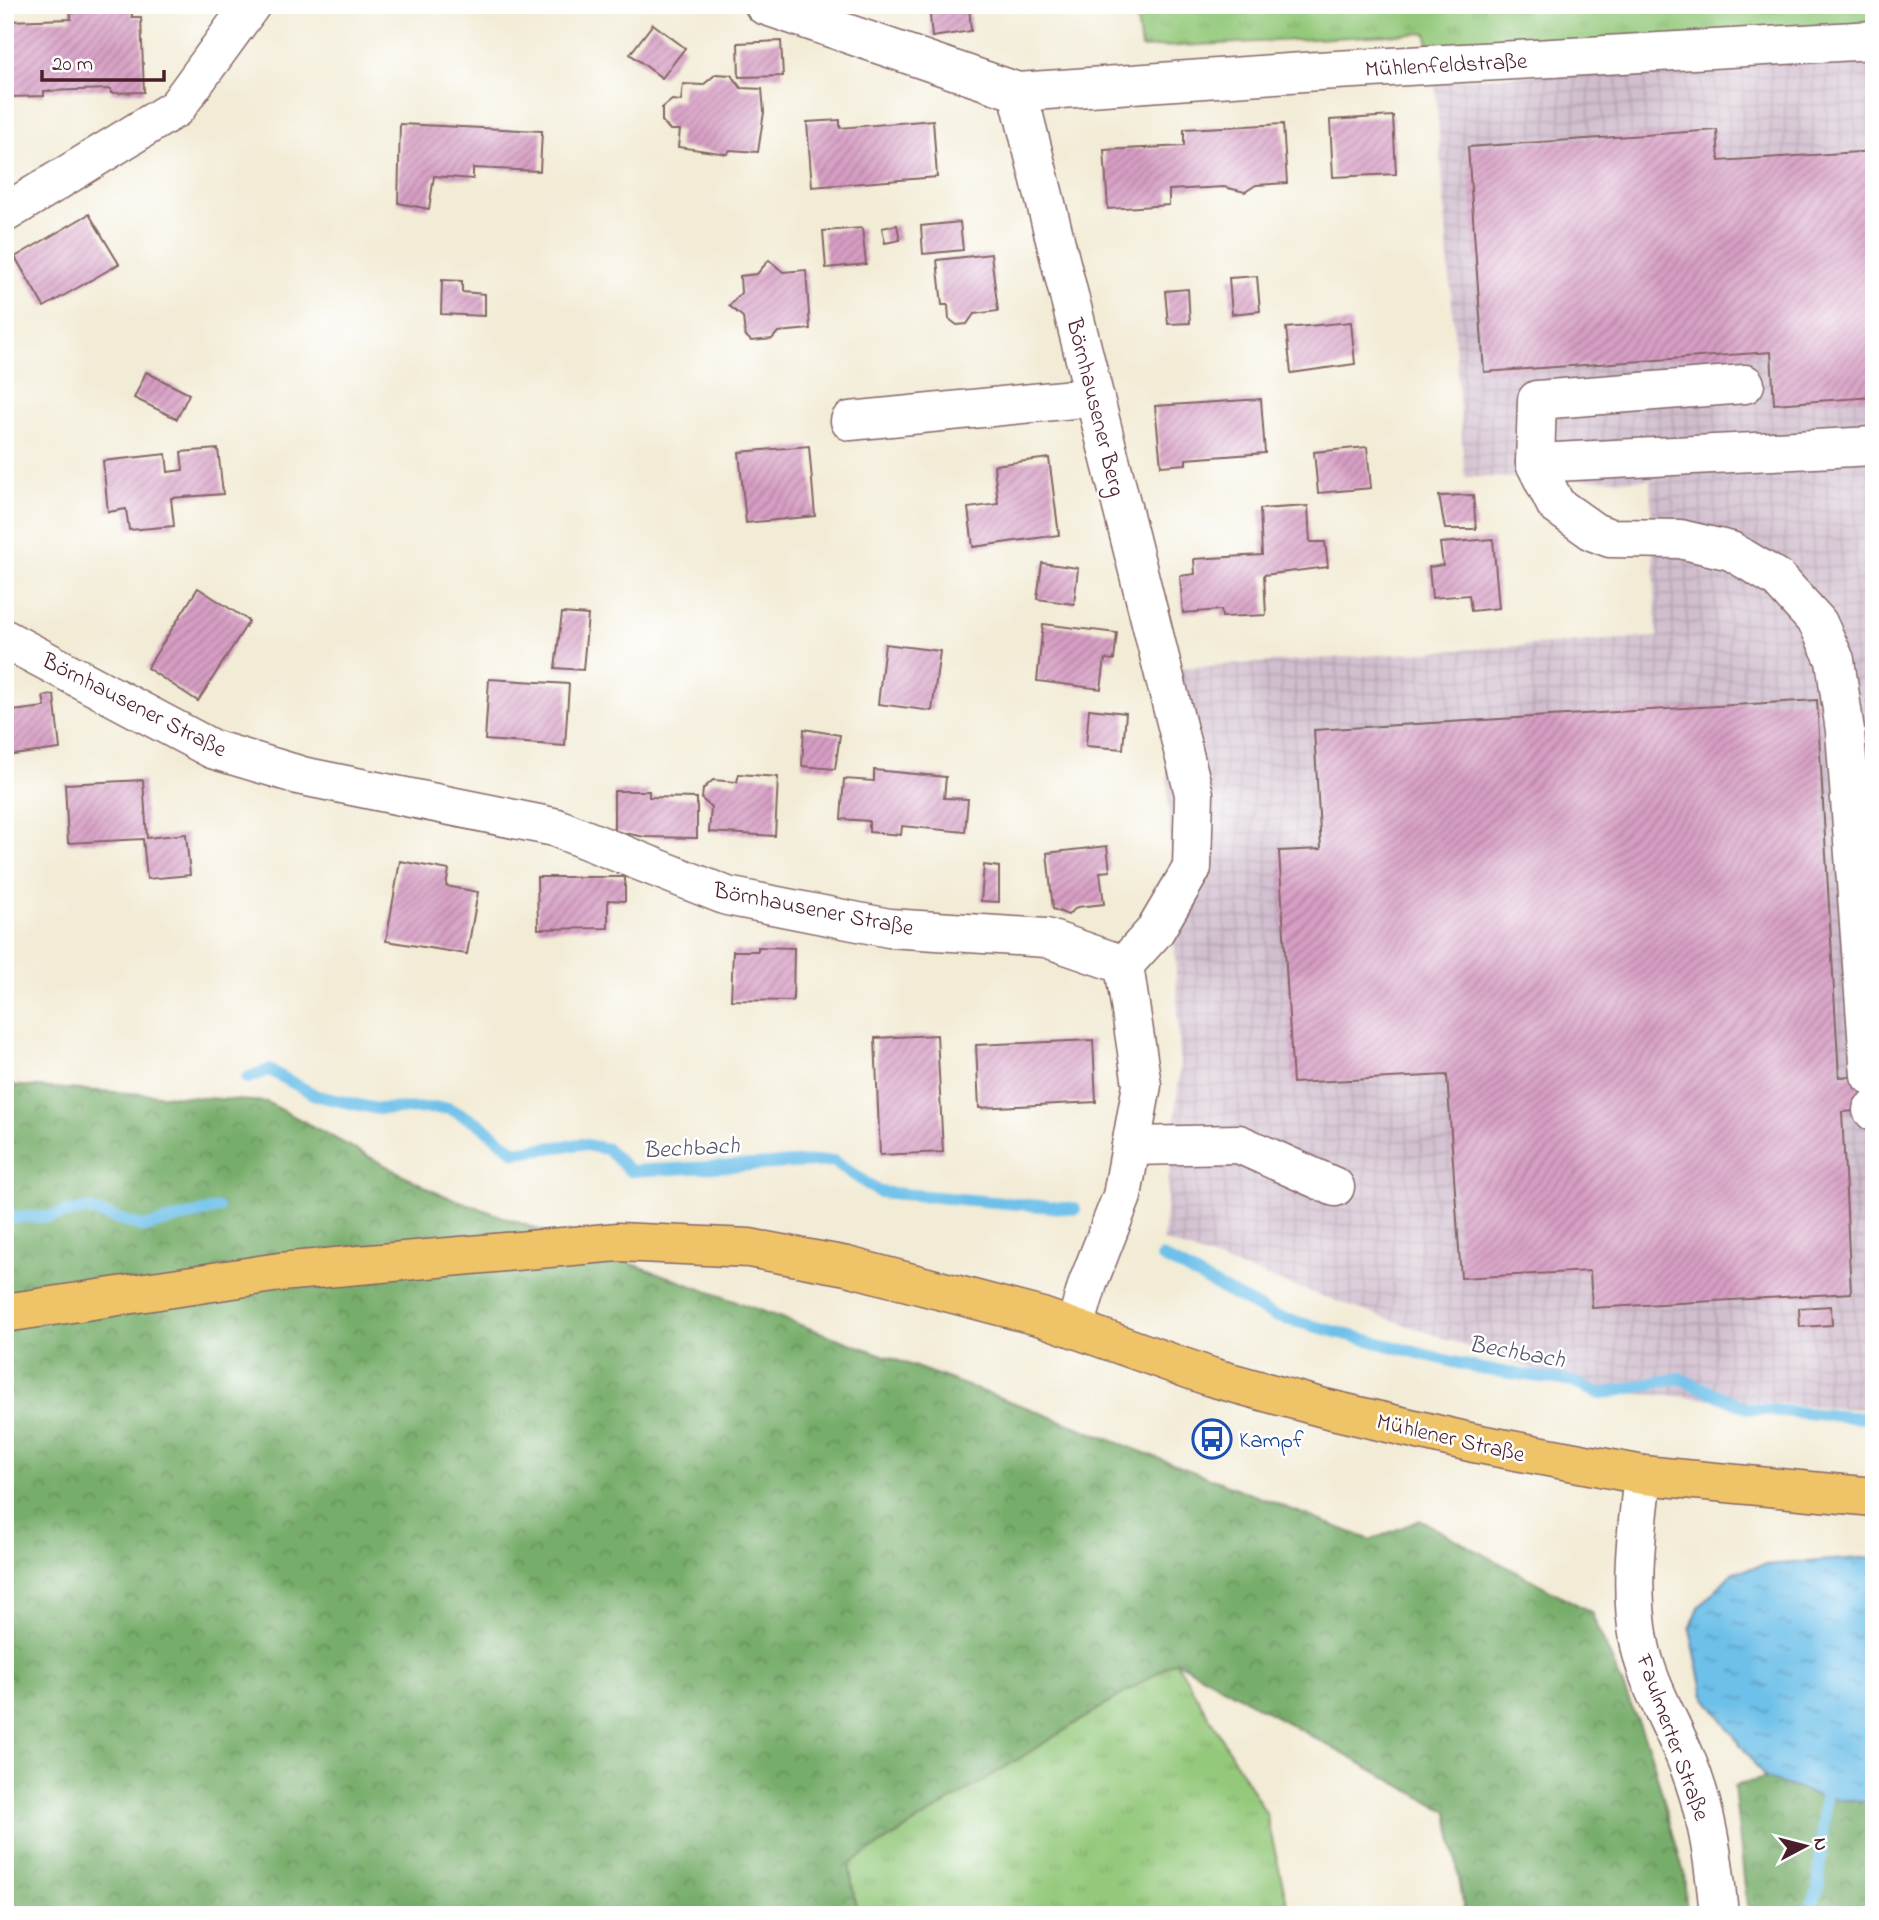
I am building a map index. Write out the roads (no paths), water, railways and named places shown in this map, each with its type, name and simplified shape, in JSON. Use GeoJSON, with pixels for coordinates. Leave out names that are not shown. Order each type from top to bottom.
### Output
{"type":"FeatureCollection","features":[{"type":"Feature","properties":{"kind":"main road","name":"Mühlener Straße"},"geometry":{"type":"LineString","coordinates":[[5,1313],[280,1272],[618,1242],[749,1248],[847,1266],[1058,1322],[1211,1377],[1324,1408],[1474,1443],[1643,1475],[1874,1497]]}},
{"type":"Feature","properties":{"kind":"street"},"geometry":{"type":"LineString","coordinates":[[5,213],[176,108],[251,5]]}},
{"type":"Feature","properties":{"kind":"street"},"geometry":{"type":"LineString","coordinates":[[764,5],[1018,92]]}},
{"type":"Feature","properties":{"kind":"street","name":"Mühlenfeldstraße"},"geometry":{"type":"LineString","coordinates":[[1018,92],[1318,71],[1874,40]]}},
{"type":"Feature","properties":{"kind":"street","name":"Börnhausener Berg"},"geometry":{"type":"LineString","coordinates":[[1018,92],[1194,793],[1192,867],[1154,931],[1124,965]]}},
{"type":"Feature","properties":{"kind":"street"},"geometry":{"type":"LineString","coordinates":[[1745,384],[1536,400],[1535,463],[1556,505],[1594,532],[1610,538],[1680,539],[1731,551],[1778,579],[1818,623],[1835,660],[1845,731],[1872,1099]]}},
{"type":"Feature","properties":{"kind":"street"},"geometry":{"type":"LineString","coordinates":[[850,421],[1094,397]]}},
{"type":"Feature","properties":{"kind":"street"},"geometry":{"type":"LineString","coordinates":[[1535,463],[1874,446]]}},
{"type":"Feature","properties":{"kind":"street","name":"Börnhausener Straße"},"geometry":{"type":"LineString","coordinates":[[5,639],[212,749],[302,776],[554,827],[727,896],[889,928],[1046,938],[1124,965]]}},
{"type":"Feature","properties":{"kind":"street"},"geometry":{"type":"LineString","coordinates":[[1058,1322],[1088,1283],[1122,1196],[1142,1085],[1124,965]]}},
{"type":"Feature","properties":{"kind":"street"},"geometry":{"type":"LineString","coordinates":[[1131,1146],[1240,1144],[1335,1187]]}},
{"type":"Feature","properties":{"kind":"street","name":"Faulmerter Straße"},"geometry":{"type":"LineString","coordinates":[[1643,1475],[1633,1560],[1633,1597],[1639,1643],[1655,1690],[1687,1760],[1701,1802],[1713,1851],[1719,1915]]}},
{"type":"Feature","properties":{"kind":"water"},"geometry":{"type":"Polygon","coordinates":[[[1874,1557],[1874,1803],[1826,1798],[1765,1778],[1704,1695],[1690,1629],[1699,1607],[1733,1572],[1765,1565],[1874,1557]]]}},
{"type":"Feature","properties":{"kind":"waterway","name":"Bechbach"},"geometry":{"type":"LineString","coordinates":[[247,1078],[269,1070],[317,1096],[377,1109],[448,1108],[478,1123],[515,1152],[581,1144],[607,1149],[630,1171],[834,1161],[879,1192],[1075,1209]]}},
{"type":"Feature","properties":{"kind":"waterway","name":"Bechbach"},"geometry":{"type":"LineString","coordinates":[[5,1217],[47,1217],[86,1209],[144,1227],[218,1208]]}},
{"type":"Feature","properties":{"kind":"waterway","name":"Bechbach"},"geometry":{"type":"LineString","coordinates":[[1162,1257],[1274,1316],[1481,1369],[1570,1381],[1601,1394],[1679,1378],[1747,1408],[1874,1419]]}},
{"type":"Feature","properties":{"kind":"waterway"},"geometry":{"type":"LineString","coordinates":[[1807,1915],[1818,1891],[1826,1785]]}},
{"type":"Feature","properties":{"kind":"place","name":"Kampf"},"geometry":{"type":"Point","coordinates":[1212,1439]}}]}
